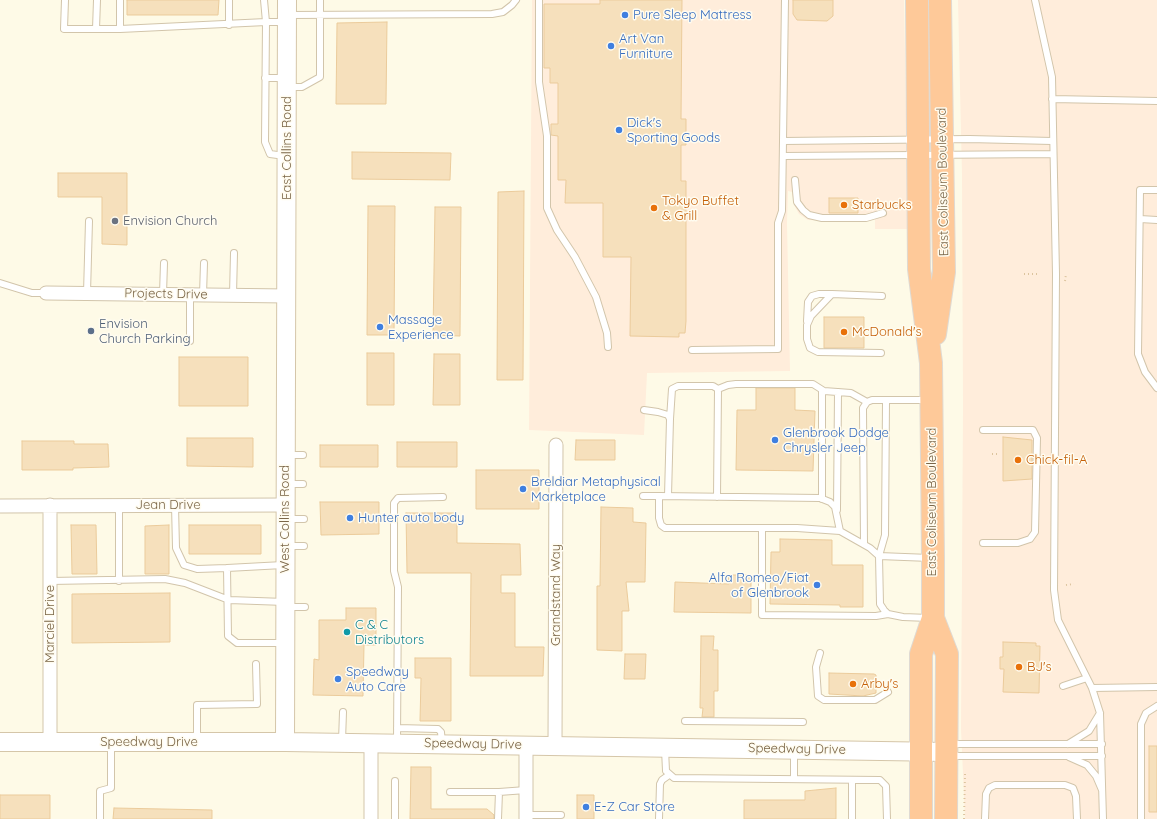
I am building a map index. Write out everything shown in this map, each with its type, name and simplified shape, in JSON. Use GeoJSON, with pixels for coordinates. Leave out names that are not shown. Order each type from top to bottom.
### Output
{"type":"FeatureCollection","features":[{"type":"Feature","properties":{"kind":"highway","name":"East Coliseum Boulevard"},"geometry":{"type":"LineString","coordinates":[[917,0],[919,269],[932,363]]}},
{"type":"Feature","properties":{"kind":"highway","name":"East Coliseum Boulevard"},"geometry":{"type":"LineString","coordinates":[[921,819],[921,654],[933,618],[932,363],[944,272],[940,0]]}},
{"type":"Feature","properties":{"kind":"highway","name":"East Coliseum Boulevard"},"geometry":{"type":"LineString","coordinates":[[933,618],[947,654],[946,819]]}},
{"type":"Feature","properties":{"kind":"main road","name":"East Collins Road"},"geometry":{"type":"LineString","coordinates":[[287,12],[287,296]]}},
{"type":"Feature","properties":{"kind":"main road","name":"West Collins Road"},"geometry":{"type":"LineString","coordinates":[[285,742],[287,296]]}},
{"type":"Feature","properties":{"kind":"main road","name":"Speedway Drive"},"geometry":{"type":"LineString","coordinates":[[0,742],[370,743],[397,736],[442,744],[922,750],[947,752]]}},
{"type":"Feature","properties":{"kind":"street","name":"Projects Drive"},"geometry":{"type":"LineString","coordinates":[[46,293],[287,296]]}},
{"type":"Feature","properties":{"kind":"street","name":"Grandstand Way"},"geometry":{"type":"LineString","coordinates":[[555,745],[556,445]]}},
{"type":"Feature","properties":{"kind":"street","name":"Marciel Drive"},"geometry":{"type":"LineString","coordinates":[[50,505],[50,743]]}},
{"type":"Feature","properties":{"kind":"street","name":"Jean Drive"},"geometry":{"type":"LineString","coordinates":[[0,506],[175,505],[285,512]]}},
{"type":"Feature","properties":{"kind":"street"},"geometry":{"type":"LineString","coordinates":[[370,743],[371,819]]}},
{"type":"Feature","properties":{"kind":"street"},"geometry":{"type":"LineString","coordinates":[[526,745],[526,817]]}},
{"type":"Feature","properties":{"kind":"lane"},"geometry":{"type":"LineString","coordinates":[[65,0],[64,29],[120,29],[230,25],[266,22],[287,12],[320,15],[492,14],[503,12],[516,0]]}},
{"type":"Feature","properties":{"kind":"lane"},"geometry":{"type":"LineString","coordinates":[[96,29],[97,0]]}},
{"type":"Feature","properties":{"kind":"lane"},"geometry":{"type":"LineString","coordinates":[[120,0],[120,29]]}},
{"type":"Feature","properties":{"kind":"lane"},"geometry":{"type":"LineString","coordinates":[[229,0],[230,25]]}},
{"type":"Feature","properties":{"kind":"lane"},"geometry":{"type":"LineString","coordinates":[[264,0],[266,22],[265,142],[270,154],[287,156]]}},
{"type":"Feature","properties":{"kind":"lane"},"geometry":{"type":"LineString","coordinates":[[265,78],[287,82],[302,87],[320,77],[320,0]]}},
{"type":"Feature","properties":{"kind":"lane"},"geometry":{"type":"LineString","coordinates":[[539,0],[539,82],[547,136],[547,208],[557,230],[575,257],[596,296],[607,332],[608,348]]}},
{"type":"Feature","properties":{"kind":"lane"},"geometry":{"type":"LineString","coordinates":[[692,350],[778,349],[778,223],[782,211],[785,0]]}},
{"type":"Feature","properties":{"kind":"lane"},"geometry":{"type":"LineString","coordinates":[[1035,0],[1052,76],[1052,154],[1056,274],[1054,590],[1058,620],[1092,688],[1100,713],[1103,819]]}},
{"type":"Feature","properties":{"kind":"lane"},"geometry":{"type":"LineString","coordinates":[[1052,99],[1157,102]]}},
{"type":"Feature","properties":{"kind":"lane"},"geometry":{"type":"LineString","coordinates":[[783,141],[943,147],[1052,140]]}},
{"type":"Feature","properties":{"kind":"lane"},"geometry":{"type":"LineString","coordinates":[[783,156],[918,147],[943,147],[1052,154]]}},
{"type":"Feature","properties":{"kind":"lane"},"geometry":{"type":"LineString","coordinates":[[794,180],[798,202],[802,210],[809,215],[822,218],[866,218],[883,212]]}},
{"type":"Feature","properties":{"kind":"lane"},"geometry":{"type":"LineString","coordinates":[[1157,190],[1140,190],[1138,354],[1145,372],[1157,388]]}},
{"type":"Feature","properties":{"kind":"lane"},"geometry":{"type":"LineString","coordinates":[[1140,219],[1157,220]]}},
{"type":"Feature","properties":{"kind":"lane"},"geometry":{"type":"LineString","coordinates":[[87,293],[88,221]]}},
{"type":"Feature","properties":{"kind":"lane"},"geometry":{"type":"LineString","coordinates":[[233,295],[234,253]]}},
{"type":"Feature","properties":{"kind":"lane"},"geometry":{"type":"LineString","coordinates":[[163,294],[164,263]]}},
{"type":"Feature","properties":{"kind":"lane"},"geometry":{"type":"LineString","coordinates":[[190,341],[197,295],[204,263]]}},
{"type":"Feature","properties":{"kind":"lane"},"geometry":{"type":"LineString","coordinates":[[0,283],[32,293],[46,293]]}},
{"type":"Feature","properties":{"kind":"lane"},"geometry":{"type":"LineString","coordinates":[[881,353],[818,352],[810,348],[807,339],[807,325],[808,302],[812,296],[832,294],[882,296]]}},
{"type":"Feature","properties":{"kind":"lane"},"geometry":{"type":"LineString","coordinates":[[807,325],[810,316],[832,294]]}},
{"type":"Feature","properties":{"kind":"lane"},"geometry":{"type":"LineString","coordinates":[[718,389],[728,385],[814,384],[822,390],[851,393],[867,402],[932,400]]}},
{"type":"Feature","properties":{"kind":"lane"},"geometry":{"type":"LineString","coordinates":[[668,496],[672,389],[678,386],[713,386],[718,389]]}},
{"type":"Feature","properties":{"kind":"lane"},"geometry":{"type":"LineString","coordinates":[[717,497],[718,389]]}},
{"type":"Feature","properties":{"kind":"lane"},"geometry":{"type":"LineString","coordinates":[[822,390],[822,499]]}},
{"type":"Feature","properties":{"kind":"lane"},"geometry":{"type":"LineString","coordinates":[[837,514],[838,392]]}},
{"type":"Feature","properties":{"kind":"lane"},"geometry":{"type":"LineString","coordinates":[[886,401],[885,535],[879,556],[880,604],[888,614]]}},
{"type":"Feature","properties":{"kind":"lane"},"geometry":{"type":"LineString","coordinates":[[864,544],[864,408],[867,402]]}},
{"type":"Feature","properties":{"kind":"lane"},"geometry":{"type":"LineString","coordinates":[[644,410],[668,415],[670,419]]}},
{"type":"Feature","properties":{"kind":"lane"},"geometry":{"type":"LineString","coordinates":[[983,543],[1018,543],[1030,539],[1035,532],[1037,438],[1032,430],[984,430]]}},
{"type":"Feature","properties":{"kind":"lane"},"geometry":{"type":"LineString","coordinates":[[286,455],[303,455]]}},
{"type":"Feature","properties":{"kind":"lane"},"geometry":{"type":"LineString","coordinates":[[285,484],[303,484]]}},
{"type":"Feature","properties":{"kind":"lane"},"geometry":{"type":"LineString","coordinates":[[643,496],[822,499],[835,506],[840,531]]}},
{"type":"Feature","properties":{"kind":"lane"},"geometry":{"type":"LineString","coordinates":[[660,496],[659,518],[661,525],[665,528],[762,528],[840,531],[864,544],[879,556],[933,558]]}},
{"type":"Feature","properties":{"kind":"lane"},"geometry":{"type":"LineString","coordinates":[[397,736],[398,587],[394,571],[394,503],[398,498],[443,497]]}},
{"type":"Feature","properties":{"kind":"lane"},"geometry":{"type":"LineString","coordinates":[[119,505],[120,581]]}},
{"type":"Feature","properties":{"kind":"lane"},"geometry":{"type":"LineString","coordinates":[[175,505],[176,548],[184,565],[197,569],[285,565]]}},
{"type":"Feature","properties":{"kind":"lane"},"geometry":{"type":"LineString","coordinates":[[285,512],[304,519]]}},
{"type":"Feature","properties":{"kind":"lane"},"geometry":{"type":"LineString","coordinates":[[762,528],[762,614],[876,616],[888,614],[903,618],[933,618]]}},
{"type":"Feature","properties":{"kind":"lane"},"geometry":{"type":"LineString","coordinates":[[285,546],[304,546]]}},
{"type":"Feature","properties":{"kind":"lane"},"geometry":{"type":"LineString","coordinates":[[226,568],[229,600],[228,636],[237,643],[285,643]]}},
{"type":"Feature","properties":{"kind":"lane"},"geometry":{"type":"LineString","coordinates":[[50,582],[165,579],[185,583],[229,600],[305,607]]}},
{"type":"Feature","properties":{"kind":"lane"},"geometry":{"type":"LineString","coordinates":[[820,653],[816,666],[818,696],[824,700],[875,700],[888,692]]}},
{"type":"Feature","properties":{"kind":"lane"},"geometry":{"type":"LineString","coordinates":[[197,742],[197,705],[257,704],[256,664]]}},
{"type":"Feature","properties":{"kind":"lane"},"geometry":{"type":"LineString","coordinates":[[1063,686],[1087,678]]}},
{"type":"Feature","properties":{"kind":"lane"},"geometry":{"type":"LineString","coordinates":[[1092,688],[1157,687]]}},
{"type":"Feature","properties":{"kind":"lane"},"geometry":{"type":"LineString","coordinates":[[1141,819],[1141,724],[1146,713],[1157,706]]}},
{"type":"Feature","properties":{"kind":"lane"},"geometry":{"type":"LineString","coordinates":[[342,743],[343,712]]}},
{"type":"Feature","properties":{"kind":"lane"},"geometry":{"type":"LineString","coordinates":[[1067,744],[1089,731],[1100,713]]}},
{"type":"Feature","properties":{"kind":"lane"},"geometry":{"type":"LineString","coordinates":[[685,721],[803,722]]}},
{"type":"Feature","properties":{"kind":"lane"},"geometry":{"type":"LineString","coordinates":[[100,819],[100,791],[111,788],[111,742]]}},
{"type":"Feature","properties":{"kind":"lane"},"geometry":{"type":"LineString","coordinates":[[1102,744],[956,744],[947,752],[958,756],[1102,756]]}},
{"type":"Feature","properties":{"kind":"lane"},"geometry":{"type":"LineString","coordinates":[[665,747],[666,771],[674,778],[880,780],[886,786],[887,819]]}},
{"type":"Feature","properties":{"kind":"lane"},"geometry":{"type":"LineString","coordinates":[[794,748],[794,779]]}},
{"type":"Feature","properties":{"kind":"lane"},"geometry":{"type":"LineString","coordinates":[[1065,756],[1087,766],[1096,776],[1103,792]]}},
{"type":"Feature","properties":{"kind":"lane"},"geometry":{"type":"LineString","coordinates":[[659,819],[660,784],[662,780],[669,775]]}},
{"type":"Feature","properties":{"kind":"lane"},"geometry":{"type":"LineString","coordinates":[[852,780],[852,819]]}},
{"type":"Feature","properties":{"kind":"lane"},"geometry":{"type":"LineString","coordinates":[[395,782],[395,819]]}},
{"type":"Feature","properties":{"kind":"lane"},"geometry":{"type":"LineString","coordinates":[[985,819],[986,794],[989,788],[995,785],[1065,785],[1073,788],[1076,796],[1077,819]]}},
{"type":"Feature","properties":{"kind":"lane"},"geometry":{"type":"LineString","coordinates":[[450,792],[499,792],[526,790]]}},
{"type":"Feature","properties":{"kind":"lane"},"geometry":{"type":"LineString","coordinates":[[498,819],[499,792]]}},
{"type":"Feature","properties":{"kind":"lane"},"geometry":{"type":"LineString","coordinates":[[526,817],[561,816]]}},
{"type":"Feature","properties":{"kind":"path"},"geometry":{"type":"LineString","coordinates":[[1024,274],[1039,274]]}},
{"type":"Feature","properties":{"kind":"path"},"geometry":{"type":"LineString","coordinates":[[992,454],[1000,454]]}},
{"type":"Feature","properties":{"kind":"path"},"geometry":{"type":"LineString","coordinates":[[1066,585],[1074,584]]}},
{"type":"Feature","properties":{"kind":"path"},"geometry":{"type":"LineString","coordinates":[[964,819],[965,774]]}},
{"type":"Feature","properties":{"kind":"shaded area"},"geometry":{"type":"Polygon","coordinates":[[[532,0],[904,0],[908,229],[875,229],[874,218],[864,222],[808,220],[799,214],[794,205],[792,192],[788,191],[787,223],[790,371],[647,373],[644,435],[529,430],[532,0]]]}},
{"type":"Feature","properties":{"kind":"shaded area"},"geometry":{"type":"Polygon","coordinates":[[[958,0],[1157,0],[1157,819],[965,819],[961,729],[963,408],[962,175],[958,0]]]}},
{"type":"Feature","properties":{"kind":"building"},"geometry":{"type":"Polygon","coordinates":[[[127,0],[219,0],[218,15],[127,15],[127,0]]]}},
{"type":"Feature","properties":{"kind":"building"},"geometry":{"type":"Polygon","coordinates":[[[600,0],[682,0],[681,119],[686,119],[686,145],[681,145],[681,181],[686,181],[686,321],[685,333],[679,333],[679,337],[630,336],[631,257],[603,257],[603,203],[565,203],[566,180],[558,180],[558,136],[551,135],[551,124],[558,124],[558,83],[550,83],[550,68],[544,68],[544,4],[600,4],[600,0]]]}},
{"type":"Feature","properties":{"kind":"building"},"geometry":{"type":"Polygon","coordinates":[[[793,0],[833,0],[833,16],[827,21],[797,20],[793,14],[793,0]]]}},
{"type":"Feature","properties":{"kind":"building"},"geometry":{"type":"Polygon","coordinates":[[[387,22],[386,104],[336,104],[337,23],[387,22]]]}},
{"type":"Feature","properties":{"kind":"building"},"geometry":{"type":"Polygon","coordinates":[[[352,152],[451,153],[450,180],[352,179],[352,152]]]}},
{"type":"Feature","properties":{"kind":"building","name":"Envision Church"},"geometry":{"type":"Polygon","coordinates":[[[58,173],[127,173],[127,245],[102,244],[102,197],[58,197],[58,173]]]}},
{"type":"Feature","properties":{"kind":"building"},"geometry":{"type":"Polygon","coordinates":[[[524,191],[523,380],[497,380],[498,192],[524,191]]]}},
{"type":"Feature","properties":{"kind":"building","name":"Starbucks"},"geometry":{"type":"Polygon","coordinates":[[[829,198],[858,198],[858,213],[829,213],[829,198]]]}},
{"type":"Feature","properties":{"kind":"building"},"geometry":{"type":"Polygon","coordinates":[[[368,206],[395,206],[394,335],[367,335],[368,206]]]}},
{"type":"Feature","properties":{"kind":"building"},"geometry":{"type":"Polygon","coordinates":[[[435,207],[461,207],[460,336],[433,335],[435,207]]]}},
{"type":"Feature","properties":{"kind":"building","name":"McDonald's"},"geometry":{"type":"Polygon","coordinates":[[[824,317],[864,317],[864,348],[824,348],[824,317]]]}},
{"type":"Feature","properties":{"kind":"building"},"geometry":{"type":"Polygon","coordinates":[[[367,353],[394,353],[394,405],[367,405],[367,353]]]}},
{"type":"Feature","properties":{"kind":"building"},"geometry":{"type":"Polygon","coordinates":[[[434,354],[460,354],[460,405],[433,405],[434,354]]]}},
{"type":"Feature","properties":{"kind":"building"},"geometry":{"type":"Polygon","coordinates":[[[179,357],[248,357],[248,406],[179,406],[179,357]]]}},
{"type":"Feature","properties":{"kind":"building","name":"Glenbrook Dodge Chrysler Jeep"},"geometry":{"type":"Polygon","coordinates":[[[756,388],[795,388],[795,410],[815,411],[813,471],[736,470],[737,410],[756,410],[756,388]]]}},
{"type":"Feature","properties":{"kind":"building","name":"Chick-fil-A"},"geometry":{"type":"Polygon","coordinates":[[[1003,437],[1032,440],[1032,479],[1003,481],[1003,437]]]}},
{"type":"Feature","properties":{"kind":"building"},"geometry":{"type":"Polygon","coordinates":[[[187,438],[253,438],[253,467],[187,466],[187,438]]]}},
{"type":"Feature","properties":{"kind":"building"},"geometry":{"type":"Polygon","coordinates":[[[576,440],[615,440],[615,460],[575,460],[576,440]]]}},
{"type":"Feature","properties":{"kind":"building"},"geometry":{"type":"Polygon","coordinates":[[[22,441],[74,441],[74,444],[108,444],[109,467],[73,468],[73,470],[22,470],[22,441]]]}},
{"type":"Feature","properties":{"kind":"building"},"geometry":{"type":"Polygon","coordinates":[[[397,442],[457,442],[457,467],[397,467],[397,442]]]}},
{"type":"Feature","properties":{"kind":"building"},"geometry":{"type":"Polygon","coordinates":[[[320,445],[378,445],[378,467],[320,467],[320,445]]]}},
{"type":"Feature","properties":{"kind":"building"},"geometry":{"type":"Polygon","coordinates":[[[476,470],[539,470],[539,509],[476,509],[476,470]]]}},
{"type":"Feature","properties":{"kind":"building","name":"Hunter auto body"},"geometry":{"type":"Polygon","coordinates":[[[320,502],[379,502],[379,534],[321,535],[320,502]]]}},
{"type":"Feature","properties":{"kind":"building"},"geometry":{"type":"Polygon","coordinates":[[[601,507],[633,508],[633,522],[646,523],[645,582],[626,582],[629,611],[622,611],[622,651],[597,650],[597,586],[600,586],[601,507]]]}},
{"type":"Feature","properties":{"kind":"building"},"geometry":{"type":"Polygon","coordinates":[[[406,513],[456,513],[457,543],[520,544],[521,575],[501,575],[501,593],[515,593],[515,647],[544,647],[543,676],[470,676],[471,573],[407,573],[406,513]]]}},
{"type":"Feature","properties":{"kind":"building"},"geometry":{"type":"Polygon","coordinates":[[[71,525],[96,525],[97,574],[72,574],[71,525]]]}},
{"type":"Feature","properties":{"kind":"building"},"geometry":{"type":"Polygon","coordinates":[[[169,525],[169,574],[145,574],[145,526],[169,525]]]}},
{"type":"Feature","properties":{"kind":"building"},"geometry":{"type":"Polygon","coordinates":[[[189,525],[261,525],[261,554],[189,554],[189,525]]]}},
{"type":"Feature","properties":{"kind":"building","name":"Alfa Romeo/Fiat of Glenbrook"},"geometry":{"type":"Polygon","coordinates":[[[780,539],[832,540],[832,565],[863,565],[863,607],[840,607],[840,605],[770,604],[771,552],[780,552],[780,539]]]}},
{"type":"Feature","properties":{"kind":"building"},"geometry":{"type":"Polygon","coordinates":[[[728,575],[751,575],[751,613],[674,612],[675,582],[729,584],[728,575]]]}},
{"type":"Feature","properties":{"kind":"building"},"geometry":{"type":"Polygon","coordinates":[[[170,593],[170,642],[72,643],[72,594],[170,593]]]}},
{"type":"Feature","properties":{"kind":"building"},"geometry":{"type":"Polygon","coordinates":[[[346,608],[376,608],[376,645],[364,645],[363,696],[313,695],[314,659],[319,660],[319,620],[346,620],[346,608]]]}},
{"type":"Feature","properties":{"kind":"building"},"geometry":{"type":"Polygon","coordinates":[[[701,636],[714,636],[713,650],[718,650],[718,691],[714,691],[714,717],[702,717],[703,708],[700,708],[701,636]]]}},
{"type":"Feature","properties":{"kind":"building","name":"BJ's"},"geometry":{"type":"Polygon","coordinates":[[[1003,642],[1036,643],[1036,646],[1040,646],[1039,693],[1003,692],[1004,669],[1000,669],[1000,657],[1003,657],[1003,642]]]}},
{"type":"Feature","properties":{"kind":"building"},"geometry":{"type":"Polygon","coordinates":[[[625,654],[646,654],[645,679],[624,679],[625,654]]]}},
{"type":"Feature","properties":{"kind":"building"},"geometry":{"type":"Polygon","coordinates":[[[415,658],[451,658],[451,721],[420,721],[421,678],[415,678],[415,658]]]}},
{"type":"Feature","properties":{"kind":"building","name":"Arby's"},"geometry":{"type":"Polygon","coordinates":[[[829,673],[874,674],[876,675],[876,693],[863,696],[829,694],[829,673]]]}},
{"type":"Feature","properties":{"kind":"building"},"geometry":{"type":"Polygon","coordinates":[[[1149,746],[1157,746],[1157,812],[1149,812],[1149,746]]]}},
{"type":"Feature","properties":{"kind":"building"},"geometry":{"type":"Polygon","coordinates":[[[411,767],[431,767],[431,809],[487,809],[494,815],[494,819],[410,819],[411,767]]]}},
{"type":"Feature","properties":{"kind":"building"},"geometry":{"type":"Polygon","coordinates":[[[836,788],[836,819],[744,819],[744,800],[805,800],[805,791],[836,788]]]}},
{"type":"Feature","properties":{"kind":"building"},"geometry":{"type":"Polygon","coordinates":[[[0,795],[50,795],[50,819],[0,819],[0,795]]]}},
{"type":"Feature","properties":{"kind":"building","name":"E-Z Car Store"},"geometry":{"type":"Polygon","coordinates":[[[577,795],[594,795],[594,819],[577,819],[577,795]]]}},
{"type":"Feature","properties":{"kind":"building"},"geometry":{"type":"Polygon","coordinates":[[[114,808],[212,810],[212,819],[113,819],[114,808]]]}},
{"type":"Feature","properties":{"kind":"place","name":"Pure Sleep Mattress"},"geometry":{"type":"Point","coordinates":[625,15]}},
{"type":"Feature","properties":{"kind":"place","name":"Art Van Furniture"},"geometry":{"type":"Point","coordinates":[611,46]}},
{"type":"Feature","properties":{"kind":"place","name":"Dick's Sporting Goods"},"geometry":{"type":"Point","coordinates":[619,130]}},
{"type":"Feature","properties":{"kind":"place","name":"Starbucks"},"geometry":{"type":"Point","coordinates":[844,205]}},
{"type":"Feature","properties":{"kind":"place","name":"Tokyo Buffet & Grill"},"geometry":{"type":"Point","coordinates":[654,208]}},
{"type":"Feature","properties":{"kind":"place","name":"Envision Church"},"geometry":{"type":"Point","coordinates":[115,221]}},
{"type":"Feature","properties":{"kind":"place","name":"Massage Experience"},"geometry":{"type":"Point","coordinates":[380,327]}},
{"type":"Feature","properties":{"kind":"place","name":"Envision Church Parking"},"geometry":{"type":"Point","coordinates":[91,331]}},
{"type":"Feature","properties":{"kind":"place","name":"McDonald's"},"geometry":{"type":"Point","coordinates":[844,332]}},
{"type":"Feature","properties":{"kind":"place","name":"Glenbrook Dodge Chrysler Jeep"},"geometry":{"type":"Point","coordinates":[775,440]}},
{"type":"Feature","properties":{"kind":"place","name":"Chick-fil-A"},"geometry":{"type":"Point","coordinates":[1018,460]}},
{"type":"Feature","properties":{"kind":"place","name":"Breldiar Metaphysical Marketplace"},"geometry":{"type":"Point","coordinates":[523,489]}},
{"type":"Feature","properties":{"kind":"place","name":"Hunter auto body"},"geometry":{"type":"Point","coordinates":[350,518]}},
{"type":"Feature","properties":{"kind":"place","name":"Alfa Romeo/Fiat of Glenbrook"},"geometry":{"type":"Point","coordinates":[817,585]}},
{"type":"Feature","properties":{"kind":"place","name":"C & C Distributors"},"geometry":{"type":"Point","coordinates":[347,632]}},
{"type":"Feature","properties":{"kind":"place","name":"BJ's"},"geometry":{"type":"Point","coordinates":[1019,667]}},
{"type":"Feature","properties":{"kind":"place","name":"Speedway Auto Care"},"geometry":{"type":"Point","coordinates":[338,679]}},
{"type":"Feature","properties":{"kind":"place","name":"Arby's"},"geometry":{"type":"Point","coordinates":[853,684]}},
{"type":"Feature","properties":{"kind":"place","name":"E-Z Car Store"},"geometry":{"type":"Point","coordinates":[586,807]}}]}
